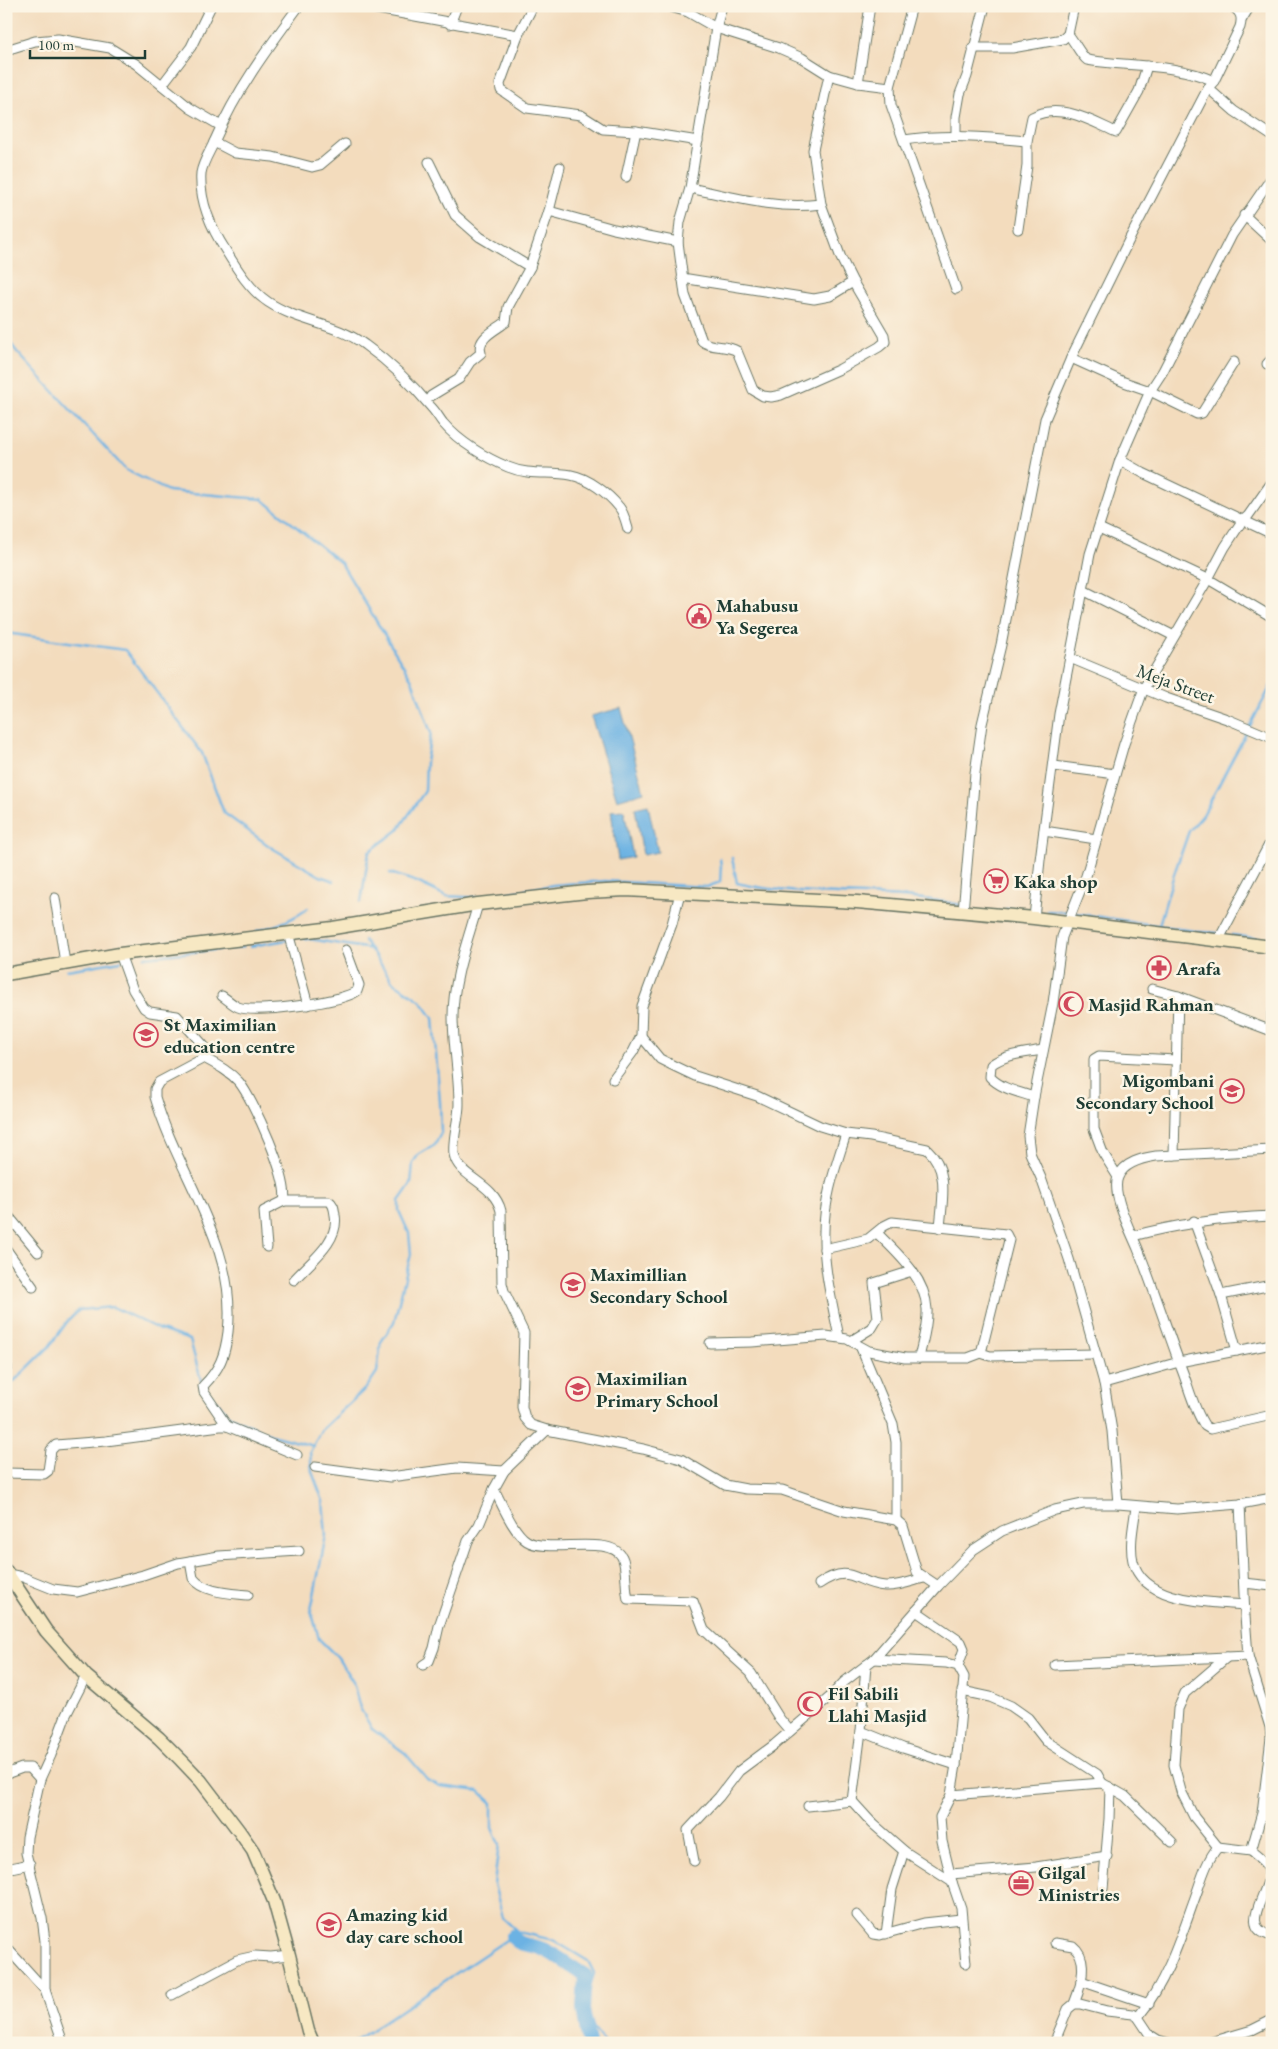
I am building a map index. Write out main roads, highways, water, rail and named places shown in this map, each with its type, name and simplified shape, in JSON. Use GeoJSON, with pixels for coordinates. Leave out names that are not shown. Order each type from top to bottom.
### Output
{"type":"FeatureCollection","features":[{"type":"Feature","properties":{"kind":"main road"},"geometry":{"type":"LineString","coordinates":[[6,974],[120,954],[351,925],[478,904],[587,892],[626,890],[857,902],[1034,918],[1219,939],[1272,947]]}},
{"type":"Feature","properties":{"kind":"main road"},"geometry":{"type":"LineString","coordinates":[[7,1573],[46,1631],[86,1676],[159,1738],[181,1760],[201,1781],[239,1831],[252,1851],[274,1902],[313,2043]]}},
{"type":"Feature","properties":{"kind":"water"},"geometry":{"type":"Polygon","coordinates":[[[621,708],[644,792],[617,800],[591,716],[621,708]]]}},
{"type":"Feature","properties":{"kind":"water"},"geometry":{"type":"Polygon","coordinates":[[[648,805],[658,852],[643,855],[635,808],[648,805]]]}},
{"type":"Feature","properties":{"kind":"water"},"geometry":{"type":"Polygon","coordinates":[[[624,810],[633,857],[618,860],[611,811],[624,810]]]}},
{"type":"Feature","properties":{"kind":"waterway"},"geometry":{"type":"LineString","coordinates":[[6,337],[17,352],[126,470],[168,491],[262,499],[341,563],[412,680],[431,733],[426,762],[425,791],[398,830],[369,852],[361,902]]}},
{"type":"Feature","properties":{"kind":"waterway"},"geometry":{"type":"LineString","coordinates":[[6,633],[125,650],[202,753],[224,813],[272,848],[320,876],[334,881]]}},
{"type":"Feature","properties":{"kind":"waterway"},"geometry":{"type":"LineString","coordinates":[[1159,925],[1189,831],[1203,815],[1272,684]]}},
{"type":"Feature","properties":{"kind":"waterway"},"geometry":{"type":"LineString","coordinates":[[732,858],[737,883],[793,891],[905,897],[961,905]]}},
{"type":"Feature","properties":{"kind":"waterway"},"geometry":{"type":"LineString","coordinates":[[487,897],[553,885],[605,881],[707,887],[720,882],[720,859]]}},
{"type":"Feature","properties":{"kind":"waterway"},"geometry":{"type":"LineString","coordinates":[[390,873],[417,882],[446,896],[482,898]]}},
{"type":"Feature","properties":{"kind":"waterway"},"geometry":{"type":"LineString","coordinates":[[257,931],[284,922],[308,908]]}},
{"type":"Feature","properties":{"kind":"waterway"},"geometry":{"type":"LineString","coordinates":[[1006,909],[1033,911]]}},
{"type":"Feature","properties":{"kind":"waterway"},"geometry":{"type":"LineString","coordinates":[[1047,911],[1068,912]]}},
{"type":"Feature","properties":{"kind":"waterway"},"geometry":{"type":"LineString","coordinates":[[1074,913],[1217,933]]}},
{"type":"Feature","properties":{"kind":"waterway"},"geometry":{"type":"LineString","coordinates":[[1232,935],[1268,940]]}},
{"type":"Feature","properties":{"kind":"waterway"},"geometry":{"type":"LineString","coordinates":[[303,938],[371,949]]}},
{"type":"Feature","properties":{"kind":"waterway"},"geometry":{"type":"LineString","coordinates":[[251,946],[287,940]]}},
{"type":"Feature","properties":{"kind":"waterway"},"geometry":{"type":"LineString","coordinates":[[364,940],[393,982],[421,1001],[433,1018],[441,1133],[435,1145],[418,1155],[413,1163],[411,1184],[399,1201],[399,1211],[409,1233],[411,1254],[394,1322],[381,1342],[377,1372],[367,1387],[321,1430],[310,1452],[312,1472],[323,1501],[326,1535],[311,1610],[319,1639],[337,1657],[353,1682],[360,1708],[372,1729],[405,1753],[428,1780],[440,1786],[479,1791],[492,1803],[492,1828],[499,1844],[494,1884],[503,1918],[518,1932],[553,1940],[588,1961],[594,1973],[588,2001],[590,2018],[593,2027],[605,2043]]}},
{"type":"Feature","properties":{"kind":"waterway"},"geometry":{"type":"LineString","coordinates":[[145,957],[243,947]]}},
{"type":"Feature","properties":{"kind":"waterway"},"geometry":{"type":"LineString","coordinates":[[67,970],[121,961]]}},
{"type":"Feature","properties":{"kind":"waterway"},"geometry":{"type":"LineString","coordinates":[[6,1389],[49,1347],[67,1322],[79,1310],[113,1307],[158,1329],[190,1340],[202,1384]]}},
{"type":"Feature","properties":{"kind":"waterway"},"geometry":{"type":"LineString","coordinates":[[210,1394],[230,1416],[271,1435],[314,1446]]}},
{"type":"Feature","properties":{"kind":"waterway"},"geometry":{"type":"LineString","coordinates":[[352,2043],[518,1932]]}},
{"type":"Feature","properties":{"kind":"waterway"},"geometry":{"type":"LineString","coordinates":[[512,1936],[520,1943],[549,1952],[585,1975],[583,2010],[589,2043]]}},
{"type":"Feature","properties":{"kind":"place","name":"Mahabusu Ya Segerea"},"geometry":{"type":"Point","coordinates":[699,616]}},
{"type":"Feature","properties":{"kind":"place","name":"Kaka shop"},"geometry":{"type":"Point","coordinates":[996,881]}},
{"type":"Feature","properties":{"kind":"place","name":"Arafa"},"geometry":{"type":"Point","coordinates":[1159,968]}},
{"type":"Feature","properties":{"kind":"place","name":"Masjid Rahman"},"geometry":{"type":"Point","coordinates":[1071,1004]}},
{"type":"Feature","properties":{"kind":"place","name":"St Maximilian education centre"},"geometry":{"type":"Point","coordinates":[146,1035]}},
{"type":"Feature","properties":{"kind":"place","name":"Migombani Secondary School"},"geometry":{"type":"Point","coordinates":[1232,1091]}},
{"type":"Feature","properties":{"kind":"place","name":"Maximillian Secondary School"},"geometry":{"type":"Point","coordinates":[573,1285]}},
{"type":"Feature","properties":{"kind":"place","name":"Maximilian Primary School"},"geometry":{"type":"Point","coordinates":[578,1389]}},
{"type":"Feature","properties":{"kind":"place","name":"Fil Sabili Llahi Masjid"},"geometry":{"type":"Point","coordinates":[810,1704]}},
{"type":"Feature","properties":{"kind":"place","name":"Gilgal Ministries"},"geometry":{"type":"Point","coordinates":[1021,1883]}},
{"type":"Feature","properties":{"kind":"place","name":"Amazing kid day care school"},"geometry":{"type":"Point","coordinates":[329,1925]}}]}
